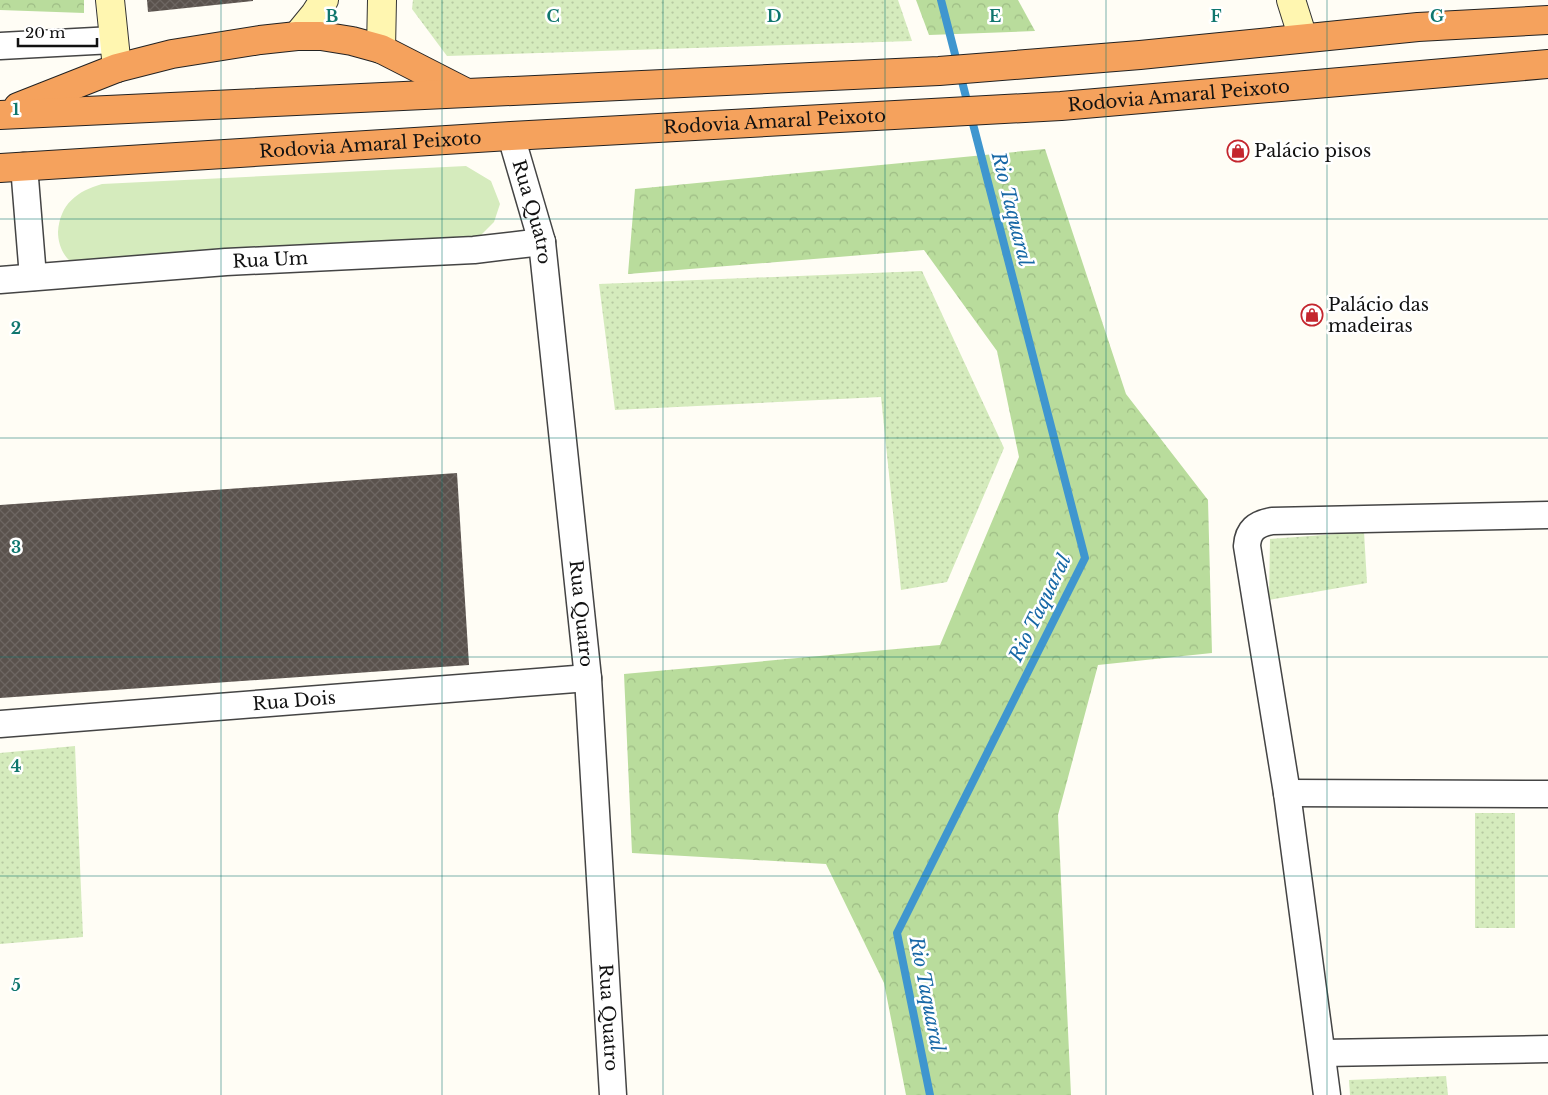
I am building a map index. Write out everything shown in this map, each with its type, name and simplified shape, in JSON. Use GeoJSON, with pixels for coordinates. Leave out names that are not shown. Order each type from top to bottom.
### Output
{"type":"FeatureCollection","features":[{"type":"Feature","properties":{"kind":"highway"},"geometry":{"type":"LineString","coordinates":[[0,114],[939,71],[1055,63],[1418,26],[1548,20]]}},
{"type":"Feature","properties":{"kind":"highway"},"geometry":{"type":"LineString","coordinates":[[0,114],[116,68],[172,54],[297,36],[321,36],[352,41],[381,49],[467,93]]}},
{"type":"Feature","properties":{"kind":"highway","name":"Rodovia Amaral Peixoto"},"geometry":{"type":"LineString","coordinates":[[12,167],[511,136],[1061,106],[1548,64]]}},
{"type":"Feature","properties":{"kind":"street"},"geometry":{"type":"LineString","coordinates":[[110,0],[116,68]]}},
{"type":"Feature","properties":{"kind":"street"},"geometry":{"type":"LineString","coordinates":[[297,36],[324,0]]}},
{"type":"Feature","properties":{"kind":"street"},"geometry":{"type":"LineString","coordinates":[[381,49],[382,0]]}},
{"type":"Feature","properties":{"kind":"street"},"geometry":{"type":"LineString","coordinates":[[1291,0],[1302,38]]}},
{"type":"Feature","properties":{"kind":"street"},"geometry":{"type":"LineString","coordinates":[[0,46],[113,40]]}},
{"type":"Feature","properties":{"kind":"street","name":"Rua Quatro"},"geometry":{"type":"LineString","coordinates":[[511,136],[542,242],[588,678],[613,1095]]}},
{"type":"Feature","properties":{"kind":"street"},"geometry":{"type":"LineString","coordinates":[[12,167],[32,277]]}},
{"type":"Feature","properties":{"kind":"street","name":"Rua Um"},"geometry":{"type":"LineString","coordinates":[[0,280],[226,262],[474,250],[542,242]]}},
{"type":"Feature","properties":{"kind":"street"},"geometry":{"type":"LineString","coordinates":[[1327,1095],[1287,793],[1247,546],[1248,536],[1253,528],[1262,523],[1272,521],[1548,515]]}},
{"type":"Feature","properties":{"kind":"street","name":"Rua Dois"},"geometry":{"type":"LineString","coordinates":[[0,724],[588,678]]}},
{"type":"Feature","properties":{"kind":"street"},"geometry":{"type":"LineString","coordinates":[[1287,793],[1548,794]]}},
{"type":"Feature","properties":{"kind":"street"},"geometry":{"type":"LineString","coordinates":[[1322,1053],[1548,1049]]}},
{"type":"Feature","properties":{"kind":"green space"},"geometry":{"type":"Polygon","coordinates":[[[0,0],[84,0],[84,13],[0,10],[0,0]]]}},
{"type":"Feature","properties":{"kind":"green space"},"geometry":{"type":"Polygon","coordinates":[[[413,0],[898,0],[912,41],[447,56],[412,9],[413,0]]]}},
{"type":"Feature","properties":{"kind":"green space"},"geometry":{"type":"Polygon","coordinates":[[[916,0],[1018,0],[1035,31],[929,35],[916,0]]]}},
{"type":"Feature","properties":{"kind":"green space"},"geometry":{"type":"Polygon","coordinates":[[[1045,149],[1126,394],[1208,500],[1212,653],[1098,665],[1058,815],[1071,1095],[906,1095],[884,983],[826,864],[632,853],[624,674],[940,645],[1019,457],[997,351],[924,250],[628,274],[635,189],[1045,149]]]}},
{"type":"Feature","properties":{"kind":"green space"},"geometry":{"type":"Polygon","coordinates":[[[466,166],[491,181],[500,204],[494,222],[472,244],[90,273],[67,258],[59,239],[59,222],[66,206],[78,195],[102,184],[466,166]]]}},
{"type":"Feature","properties":{"kind":"green space"},"geometry":{"type":"Polygon","coordinates":[[[922,271],[1004,448],[947,582],[901,590],[881,397],[615,410],[599,284],[922,271]]]}},
{"type":"Feature","properties":{"kind":"green space"},"geometry":{"type":"Polygon","coordinates":[[[1364,532],[1367,583],[1269,600],[1270,539],[1364,532]]]}},
{"type":"Feature","properties":{"kind":"green space"},"geometry":{"type":"Polygon","coordinates":[[[75,746],[83,937],[0,944],[0,753],[75,746]]]}},
{"type":"Feature","properties":{"kind":"green space"},"geometry":{"type":"Polygon","coordinates":[[[1475,813],[1515,813],[1515,928],[1475,928],[1475,813]]]}},
{"type":"Feature","properties":{"kind":"green space"},"geometry":{"type":"Polygon","coordinates":[[[1446,1076],[1448,1095],[1350,1095],[1349,1080],[1446,1076]]]}},
{"type":"Feature","properties":{"kind":"building"},"geometry":{"type":"Polygon","coordinates":[[[147,0],[253,0],[253,1],[148,12],[147,0]]]}},
{"type":"Feature","properties":{"kind":"building"},"geometry":{"type":"Polygon","coordinates":[[[457,473],[469,665],[0,698],[0,505],[457,473]]]}},
{"type":"Feature","properties":{"kind":"waterway","name":"Rio Taquaral"},"geometry":{"type":"LineString","coordinates":[[930,1095],[897,933],[1085,558],[941,0]]}},
{"type":"Feature","properties":{"kind":"place","name":"Palácio pisos"},"geometry":{"type":"Point","coordinates":[1238,151]}},
{"type":"Feature","properties":{"kind":"place","name":"Palácio das madeiras"},"geometry":{"type":"Point","coordinates":[1312,315]}}]}
